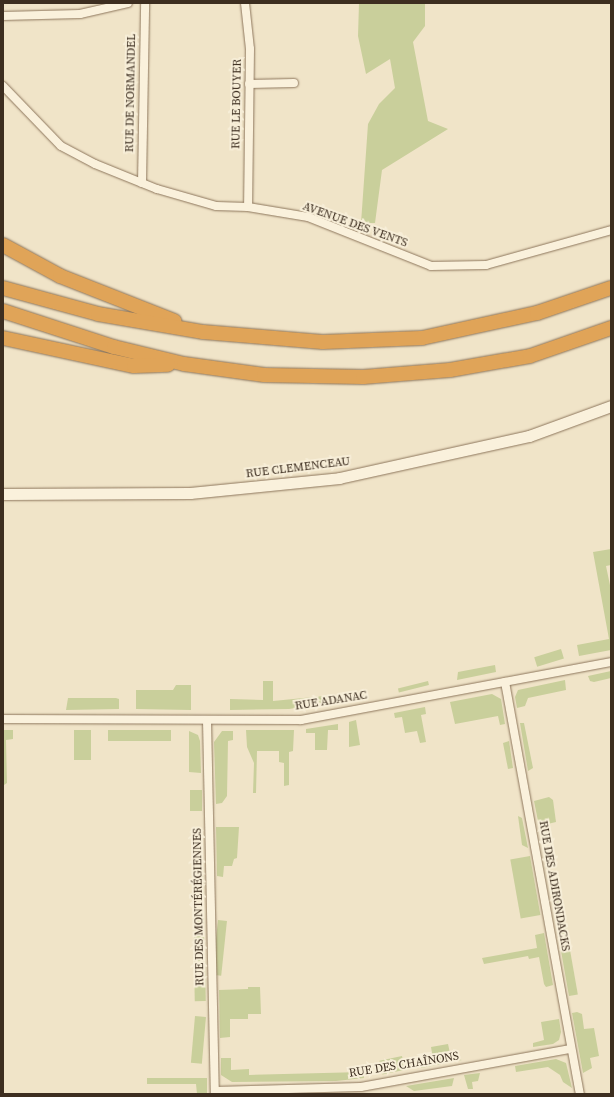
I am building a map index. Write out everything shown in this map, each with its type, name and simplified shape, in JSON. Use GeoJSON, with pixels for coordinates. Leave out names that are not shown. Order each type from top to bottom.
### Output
{"type":"FeatureCollection","features":[{"type":"Feature","properties":{"kind":"highway"},"geometry":{"type":"LineString","coordinates":[[3,245],[60,276],[203,332]]}},
{"type":"Feature","properties":{"kind":"highway"},"geometry":{"type":"LineString","coordinates":[[3,288],[98,314],[203,332],[323,342],[422,338],[537,313],[611,288]]}},
{"type":"Feature","properties":{"kind":"highway"},"geometry":{"type":"LineString","coordinates":[[3,311],[114,347],[184,364],[264,375],[363,376],[450,370],[530,356],[611,328]]}},
{"type":"Feature","properties":{"kind":"highway"},"geometry":{"type":"LineString","coordinates":[[3,338],[134,366],[184,364]]}},
{"type":"Feature","properties":{"kind":"street"},"geometry":{"type":"LineString","coordinates":[[3,16],[80,14],[128,3]]}},
{"type":"Feature","properties":{"kind":"street","name":"RUE DE NORMANDEL"},"geometry":{"type":"LineString","coordinates":[[142,183],[144,3]]}},
{"type":"Feature","properties":{"kind":"street","name":"RUE LE BOUYER"},"geometry":{"type":"LineString","coordinates":[[246,3],[250,50],[248,207]]}},
{"type":"Feature","properties":{"kind":"street"},"geometry":{"type":"LineString","coordinates":[[249,84],[294,83]]}},
{"type":"Feature","properties":{"kind":"street","name":"AVENUE DES VENTS"},"geometry":{"type":"LineString","coordinates":[[3,86],[61,146],[95,164],[142,183],[216,206],[248,207],[308,217],[431,266],[486,264],[611,230]]}},
{"type":"Feature","properties":{"kind":"street","name":"RUE CLEMENCEAU"},"geometry":{"type":"LineString","coordinates":[[3,494],[190,492],[339,478],[529,436],[611,406]]}},
{"type":"Feature","properties":{"kind":"street","name":"RUE ADANAC"},"geometry":{"type":"LineString","coordinates":[[3,719],[301,720],[611,662]]}},
{"type":"Feature","properties":{"kind":"street","name":"RUE DES ADIRONDACKS"},"geometry":{"type":"LineString","coordinates":[[505,682],[580,1094]]}},
{"type":"Feature","properties":{"kind":"street","name":"RUE DES MONTÉRÉGIENNES"},"geometry":{"type":"LineString","coordinates":[[207,720],[215,1092]]}},
{"type":"Feature","properties":{"kind":"street","name":"RUE DES CHAÎNONS"},"geometry":{"type":"LineString","coordinates":[[215,1092],[361,1087],[571,1049]]}},
{"type":"Feature","properties":{"kind":"green space"},"geometry":{"type":"Polygon","coordinates":[[[359,3],[425,3],[425,26],[413,42],[428,121],[448,129],[382,170],[375,223],[361,223],[368,124],[379,104],[395,88],[390,59],[366,74],[358,36],[359,3]]]}},
{"type":"Feature","properties":{"kind":"green space"},"geometry":{"type":"Polygon","coordinates":[[[611,549],[611,565],[606,566],[611,590],[611,650],[579,656],[577,645],[609,639],[593,552],[611,549]]]}},
{"type":"Feature","properties":{"kind":"green space"},"geometry":{"type":"Polygon","coordinates":[[[561,649],[564,659],[537,667],[534,657],[561,649]]]}},
{"type":"Feature","properties":{"kind":"green space"},"geometry":{"type":"Polygon","coordinates":[[[495,665],[496,672],[457,680],[458,672],[495,665]]]}},
{"type":"Feature","properties":{"kind":"green space"},"geometry":{"type":"Polygon","coordinates":[[[611,671],[611,678],[594,682],[590,681],[588,676],[611,671]]]}},
{"type":"Feature","properties":{"kind":"green space"},"geometry":{"type":"Polygon","coordinates":[[[565,680],[566,690],[528,698],[525,706],[517,708],[515,697],[518,690],[565,680]]]}},
{"type":"Feature","properties":{"kind":"green space"},"geometry":{"type":"Polygon","coordinates":[[[263,681],[273,681],[273,701],[334,695],[341,701],[289,709],[230,710],[230,699],[263,700],[263,681]]]}},
{"type":"Feature","properties":{"kind":"green space"},"geometry":{"type":"Polygon","coordinates":[[[428,681],[429,685],[399,692],[398,688],[428,681]]]}},
{"type":"Feature","properties":{"kind":"green space"},"geometry":{"type":"Polygon","coordinates":[[[176,685],[191,685],[191,710],[136,709],[136,690],[173,690],[176,685]]]}},
{"type":"Feature","properties":{"kind":"green space"},"geometry":{"type":"Polygon","coordinates":[[[492,694],[501,699],[505,724],[500,725],[498,716],[455,724],[450,702],[492,694]]]}},
{"type":"Feature","properties":{"kind":"green space"},"geometry":{"type":"Polygon","coordinates":[[[68,698],[116,698],[119,699],[119,709],[66,710],[68,698]]]}},
{"type":"Feature","properties":{"kind":"green space"},"geometry":{"type":"Polygon","coordinates":[[[425,707],[426,714],[421,715],[426,742],[420,743],[417,731],[405,733],[402,717],[395,718],[394,713],[425,707]]]}},
{"type":"Feature","properties":{"kind":"green space"},"geometry":{"type":"Polygon","coordinates":[[[356,720],[360,745],[349,747],[349,722],[356,720]]]}},
{"type":"Feature","properties":{"kind":"green space"},"geometry":{"type":"Polygon","coordinates":[[[520,723],[524,723],[533,768],[528,771],[520,723]]]}},
{"type":"Feature","properties":{"kind":"green space"},"geometry":{"type":"Polygon","coordinates":[[[338,724],[338,730],[328,730],[327,750],[315,750],[315,733],[306,733],[306,729],[338,724]]]}},
{"type":"Feature","properties":{"kind":"green space"},"geometry":{"type":"Polygon","coordinates":[[[3,730],[13,730],[13,739],[6,740],[7,783],[4,785],[3,730]]]}},
{"type":"Feature","properties":{"kind":"green space"},"geometry":{"type":"Polygon","coordinates":[[[74,730],[91,730],[91,760],[74,760],[74,730]]]}},
{"type":"Feature","properties":{"kind":"green space"},"geometry":{"type":"Polygon","coordinates":[[[108,730],[171,730],[171,741],[108,741],[108,730]]]}},
{"type":"Feature","properties":{"kind":"green space"},"geometry":{"type":"Polygon","coordinates":[[[246,730],[294,730],[293,751],[289,752],[289,785],[284,786],[284,763],[279,762],[279,751],[257,751],[256,793],[253,793],[254,763],[247,747],[246,730]]]}},
{"type":"Feature","properties":{"kind":"green space"},"geometry":{"type":"Polygon","coordinates":[[[189,731],[198,735],[200,741],[201,773],[189,772],[189,731]]]}},
{"type":"Feature","properties":{"kind":"green space"},"geometry":{"type":"Polygon","coordinates":[[[222,731],[233,731],[233,740],[228,741],[227,796],[222,803],[216,804],[214,742],[222,731]]]}},
{"type":"Feature","properties":{"kind":"green space"},"geometry":{"type":"Polygon","coordinates":[[[509,741],[513,768],[508,769],[503,743],[509,741]]]}},
{"type":"Feature","properties":{"kind":"green space"},"geometry":{"type":"Polygon","coordinates":[[[190,790],[202,790],[202,811],[190,811],[190,790]]]}},
{"type":"Feature","properties":{"kind":"green space"},"geometry":{"type":"Polygon","coordinates":[[[549,797],[553,800],[556,822],[539,826],[534,801],[549,797]]]}},
{"type":"Feature","properties":{"kind":"green space"},"geometry":{"type":"Polygon","coordinates":[[[518,816],[522,818],[528,848],[522,845],[518,816]]]}},
{"type":"Feature","properties":{"kind":"green space"},"geometry":{"type":"Polygon","coordinates":[[[216,827],[239,827],[237,858],[234,859],[232,866],[224,866],[223,877],[217,876],[216,827]]]}},
{"type":"Feature","properties":{"kind":"green space"},"geometry":{"type":"Polygon","coordinates":[[[202,854],[204,895],[196,890],[195,859],[202,854]]]}},
{"type":"Feature","properties":{"kind":"green space"},"geometry":{"type":"Polygon","coordinates":[[[530,856],[540,915],[521,919],[510,859],[530,856]]]}},
{"type":"Feature","properties":{"kind":"green space"},"geometry":{"type":"Polygon","coordinates":[[[561,899],[578,995],[569,996],[552,901],[561,899]]]}},
{"type":"Feature","properties":{"kind":"green space"},"geometry":{"type":"Polygon","coordinates":[[[204,912],[204,944],[193,943],[197,920],[204,912]]]}},
{"type":"Feature","properties":{"kind":"green space"},"geometry":{"type":"Polygon","coordinates":[[[218,920],[227,921],[221,976],[212,975],[218,920]]]}},
{"type":"Feature","properties":{"kind":"green space"},"geometry":{"type":"Polygon","coordinates":[[[544,933],[553,985],[546,987],[544,984],[539,957],[529,959],[528,956],[484,964],[482,958],[537,948],[535,935],[544,933]]]}},
{"type":"Feature","properties":{"kind":"green space"},"geometry":{"type":"Polygon","coordinates":[[[194,958],[205,958],[206,1001],[195,1001],[194,958]]]}},
{"type":"Feature","properties":{"kind":"green space"},"geometry":{"type":"Polygon","coordinates":[[[248,987],[260,987],[261,1014],[248,1014],[248,1019],[230,1019],[230,1037],[220,1038],[219,990],[248,989],[248,987]]]}},
{"type":"Feature","properties":{"kind":"green space"},"geometry":{"type":"Polygon","coordinates":[[[577,1012],[582,1014],[584,1029],[594,1028],[599,1056],[590,1058],[592,1068],[583,1073],[572,1013],[577,1012]]]}},
{"type":"Feature","properties":{"kind":"green space"},"geometry":{"type":"Polygon","coordinates":[[[195,1016],[206,1017],[202,1064],[191,1063],[195,1016]]]}},
{"type":"Feature","properties":{"kind":"green space"},"geometry":{"type":"Polygon","coordinates":[[[559,1019],[561,1032],[559,1040],[553,1044],[533,1047],[533,1043],[544,1040],[541,1022],[559,1019]]]}},
{"type":"Feature","properties":{"kind":"green space"},"geometry":{"type":"Polygon","coordinates":[[[448,1044],[451,1058],[462,1060],[421,1068],[423,1061],[433,1059],[431,1047],[448,1044]]]}},
{"type":"Feature","properties":{"kind":"green space"},"geometry":{"type":"Polygon","coordinates":[[[402,1056],[405,1070],[382,1074],[380,1061],[402,1056]]]}},
{"type":"Feature","properties":{"kind":"green space"},"geometry":{"type":"Polygon","coordinates":[[[221,1058],[231,1058],[231,1070],[249,1069],[249,1075],[363,1072],[364,1078],[336,1081],[232,1082],[221,1075],[221,1058]]]}},
{"type":"Feature","properties":{"kind":"green space"},"geometry":{"type":"Polygon","coordinates":[[[556,1059],[566,1063],[572,1088],[563,1082],[560,1075],[548,1067],[516,1072],[515,1066],[556,1059]]]}},
{"type":"Feature","properties":{"kind":"green space"},"geometry":{"type":"Polygon","coordinates":[[[480,1073],[478,1081],[472,1082],[473,1089],[468,1089],[464,1075],[480,1073]]]}},
{"type":"Feature","properties":{"kind":"green space"},"geometry":{"type":"Polygon","coordinates":[[[147,1078],[207,1078],[207,1094],[197,1094],[196,1084],[147,1084],[147,1078]]]}},
{"type":"Feature","properties":{"kind":"green space"},"geometry":{"type":"Polygon","coordinates":[[[454,1078],[452,1086],[414,1091],[406,1086],[454,1078]]]}}]}
